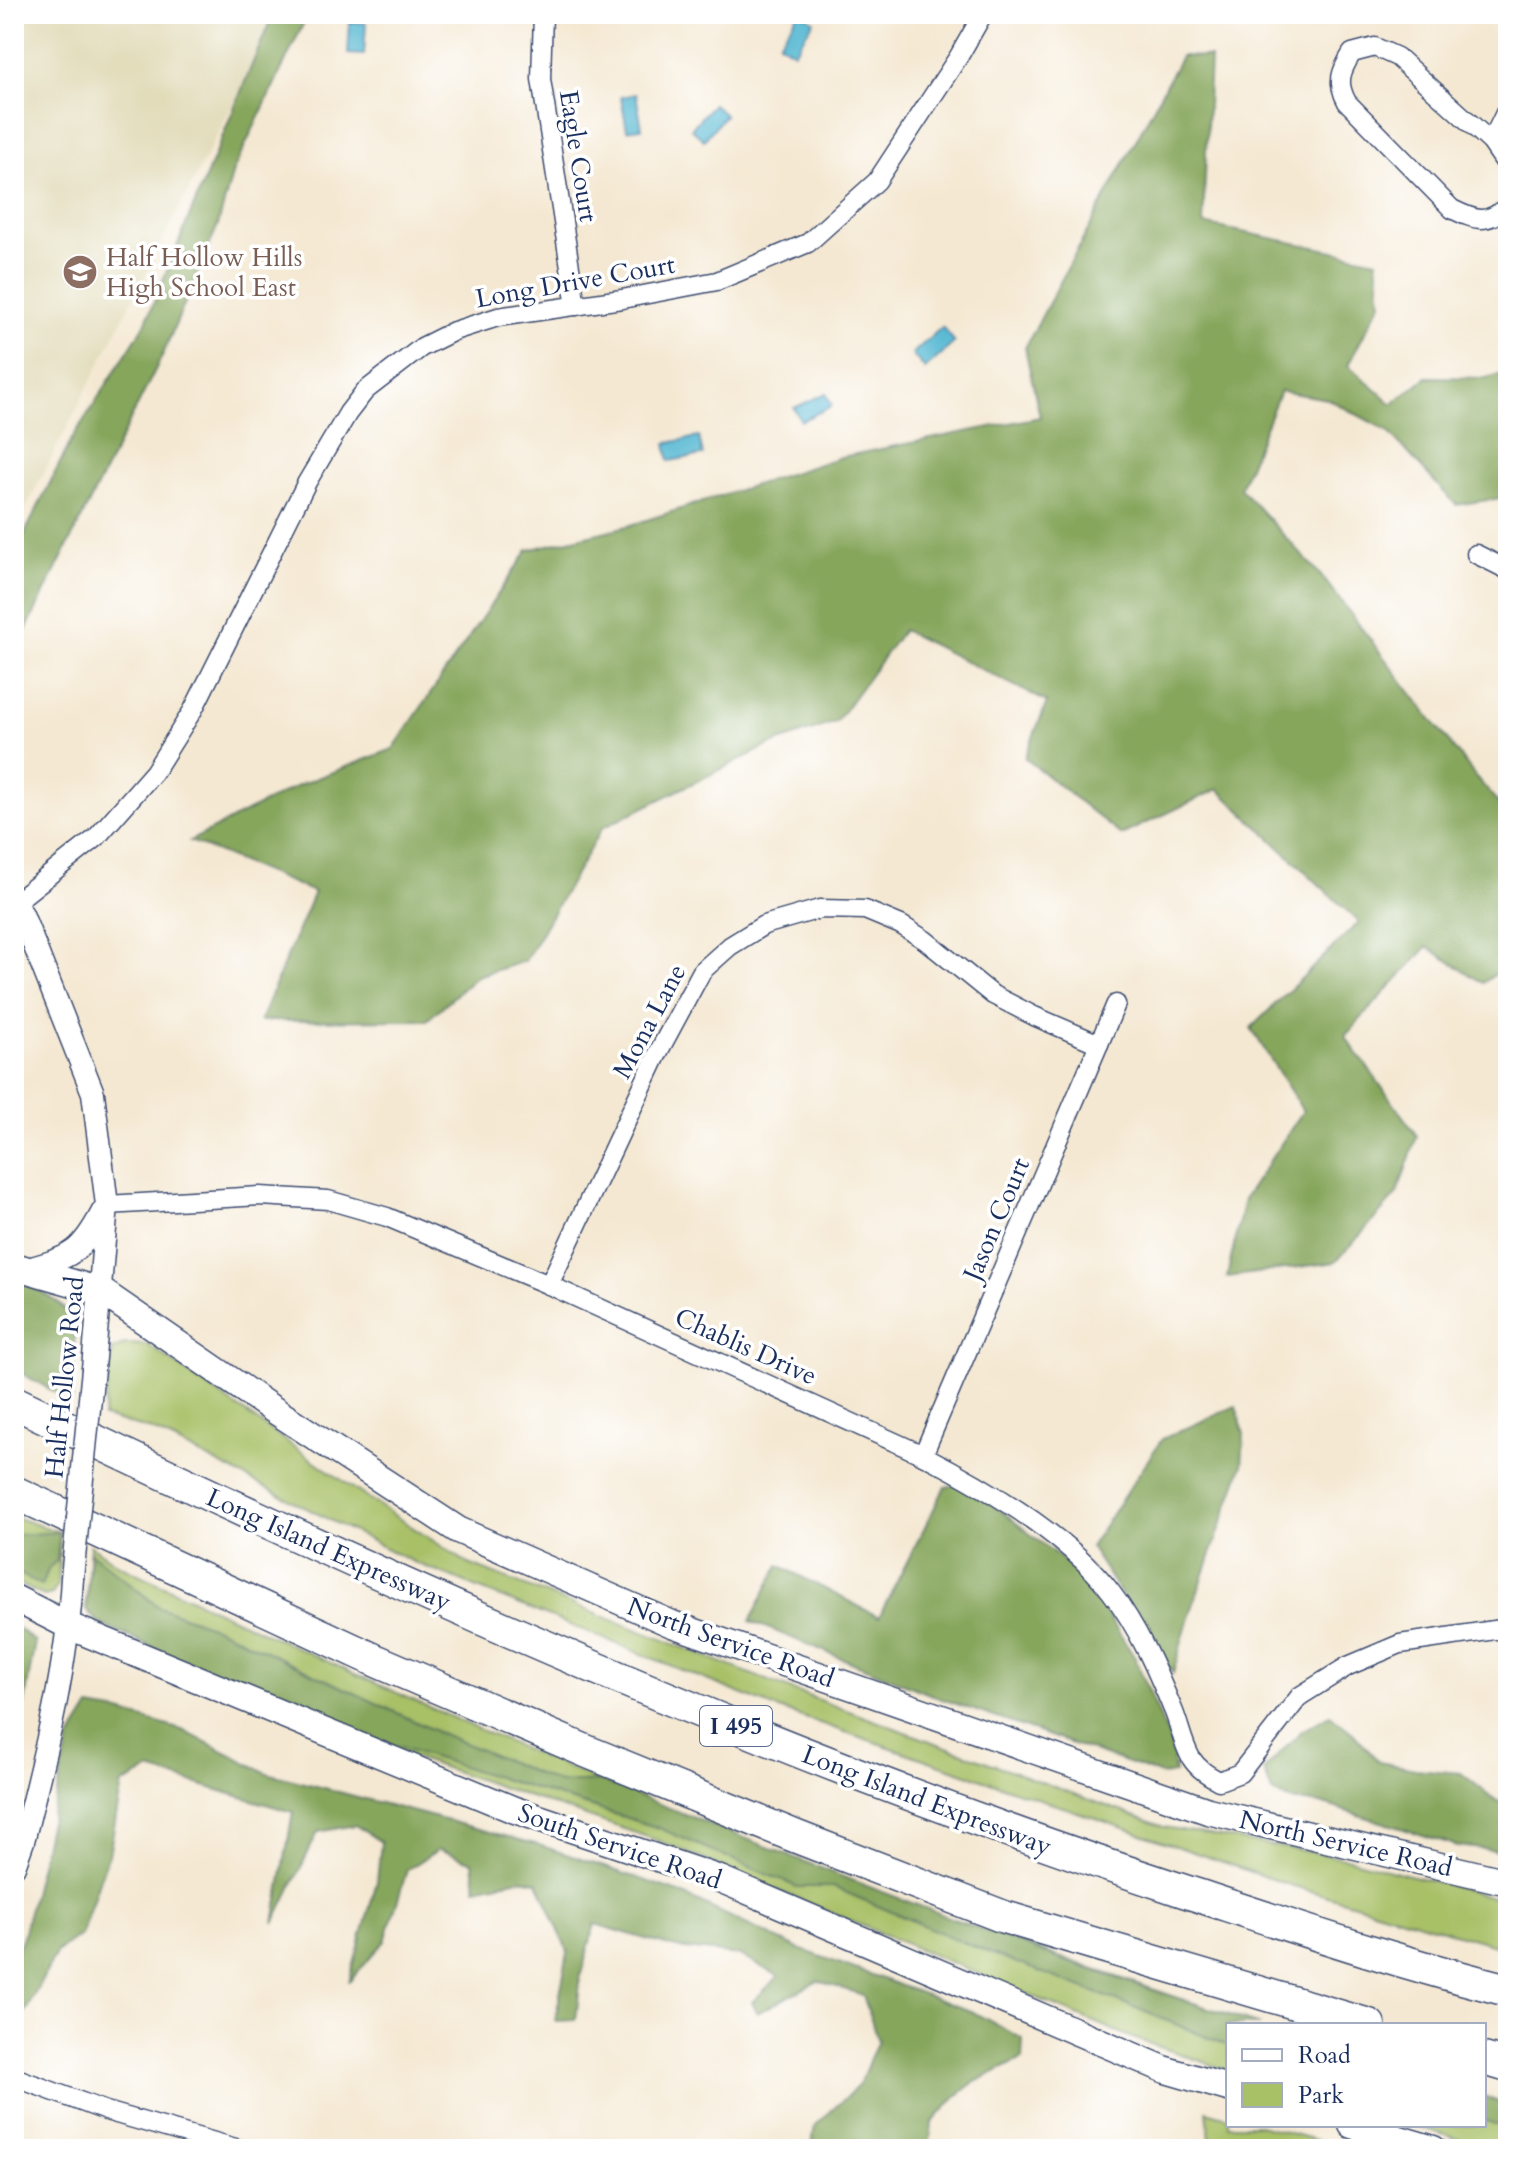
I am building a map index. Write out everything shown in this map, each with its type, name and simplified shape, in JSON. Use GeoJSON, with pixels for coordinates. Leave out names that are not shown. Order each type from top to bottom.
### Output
{"type":"FeatureCollection","features":[{"type":"Feature","properties":{"kind":"highway","name":"Long Island Expressway"},"geometry":{"type":"LineString","coordinates":[[14,1402],[171,1478],[410,1587],[620,1678],[826,1762],[1031,1841],[1254,1914],[1500,1988]]}},
{"type":"Feature","properties":{"kind":"highway"},"geometry":{"type":"LineString","coordinates":[[14,1492],[391,1667],[797,1837],[1004,1917],[1362,2023]]}},
{"type":"Feature","properties":{"kind":"highway"},"geometry":{"type":"LineString","coordinates":[[1486,2060],[1508,2066]]}},
{"type":"Feature","properties":{"kind":"main road","name":"North Service Road"},"geometry":{"type":"LineString","coordinates":[[20,1268],[101,1291],[271,1408],[458,1530],[672,1624],[1208,1811],[1508,1882]]}},
{"type":"Feature","properties":{"kind":"main road","name":"South Service Road"},"geometry":{"type":"LineString","coordinates":[[14,1598],[69,1626],[512,1809],[720,1879],[1166,2070],[1226,2087]]}},
{"type":"Feature","properties":{"kind":"main road"},"geometry":{"type":"LineString","coordinates":[[1359,2127],[1433,2149]]}},
{"type":"Feature","properties":{"kind":"street","name":"Eagle Court"},"geometry":{"type":"LineString","coordinates":[[543,14],[541,79],[576,306]]}},
{"type":"Feature","properties":{"kind":"street","name":"Long Drive Court"},"geometry":{"type":"LineString","coordinates":[[14,904],[96,838],[154,772],[193,710],[307,482],[348,413],[365,391],[422,347],[454,331],[498,317],[717,281],[808,243],[877,181],[983,14]]}},
{"type":"Feature","properties":{"kind":"street"},"geometry":{"type":"LineString","coordinates":[[1508,167],[1491,142],[1397,57],[1375,47],[1352,53],[1341,70],[1339,87],[1347,102],[1452,209],[1474,220],[1497,216],[1508,205]]}},
{"type":"Feature","properties":{"kind":"street"},"geometry":{"type":"LineString","coordinates":[[1491,142],[1508,107]]}},
{"type":"Feature","properties":{"kind":"street"},"geometry":{"type":"LineString","coordinates":[[1476,554],[1508,570]]}},
{"type":"Feature","properties":{"kind":"street","name":"Half Hollow Road"},"geometry":{"type":"LineString","coordinates":[[14,904],[22,914],[93,1093],[107,1205],[61,1685],[23,1841],[14,1866]]}},
{"type":"Feature","properties":{"kind":"street","name":"Mona Lane"},"geometry":{"type":"LineString","coordinates":[[549,1285],[660,1049],[702,971],[730,946],[764,925],[820,909],[865,910],[901,925],[925,940],[993,995],[1099,1044]]}},
{"type":"Feature","properties":{"kind":"street","name":"Jason Court"},"geometry":{"type":"LineString","coordinates":[[923,1455],[1116,1004]]}},
{"type":"Feature","properties":{"kind":"street","name":"Chablis Drive"},"geometry":{"type":"LineString","coordinates":[[107,1205],[260,1196],[328,1200],[387,1217],[549,1285],[923,1455],[973,1481],[1027,1516],[1079,1559],[1110,1591],[1141,1642],[1174,1713],[1191,1759],[1204,1773],[1219,1781],[1240,1773],[1300,1696],[1348,1666],[1400,1644],[1508,1628]]}},
{"type":"Feature","properties":{"kind":"street"},"geometry":{"type":"LineString","coordinates":[[20,1268],[62,1259],[75,1252],[91,1235],[107,1205]]}},
{"type":"Feature","properties":{"kind":"street"},"geometry":{"type":"LineString","coordinates":[[14,2077],[106,2111],[239,2149]]}},
{"type":"Feature","properties":{"kind":"shaded area","name":"Half Hollow Hills High School East"},"geometry":{"type":"Polygon","coordinates":[[[14,14],[279,14],[14,531],[14,14]]]}},
{"type":"Feature","properties":{"kind":"green space"},"geometry":{"type":"Polygon","coordinates":[[[273,14],[308,14],[233,171],[218,225],[163,354],[14,654],[14,555],[72,439],[145,324],[273,14]]]}},
{"type":"Feature","properties":{"kind":"green space"},"geometry":{"type":"Polygon","coordinates":[[[1181,56],[1210,57],[1203,224],[1377,260],[1381,302],[1348,365],[1392,404],[1427,377],[1486,378],[1508,372],[1508,497],[1456,505],[1388,431],[1328,399],[1280,391],[1240,488],[1323,578],[1475,776],[1508,814],[1508,965],[1483,983],[1427,947],[1345,1036],[1417,1136],[1397,1194],[1336,1262],[1227,1277],[1244,1199],[1303,1111],[1251,1028],[1359,922],[1218,789],[1121,835],[1025,758],[1047,702],[903,630],[836,722],[768,746],[602,828],[525,961],[477,976],[427,1020],[260,1021],[314,892],[190,841],[299,785],[393,749],[528,550],[628,526],[841,457],[1040,417],[1025,348],[1181,56]]]}},
{"type":"Feature","properties":{"kind":"green space"},"geometry":{"type":"Polygon","coordinates":[[[14,1281],[60,1304],[72,1320],[75,1329],[72,1402],[14,1369],[14,1281]]]}},
{"type":"Feature","properties":{"kind":"green space"},"geometry":{"type":"Polygon","coordinates":[[[125,1344],[148,1345],[369,1499],[469,1564],[797,1692],[1164,1827],[1345,1858],[1508,1901],[1508,1949],[1280,1882],[776,1708],[411,1561],[152,1430],[103,1417],[113,1350],[125,1344]]]}},
{"type":"Feature","properties":{"kind":"green space"},"geometry":{"type":"Polygon","coordinates":[[[1236,1406],[1244,1434],[1242,1466],[1188,1620],[1173,1673],[1090,1547],[1162,1439],[1236,1406]]]}},
{"type":"Feature","properties":{"kind":"green space"},"geometry":{"type":"Polygon","coordinates":[[[961,1484],[990,1502],[1082,1575],[1135,1658],[1171,1743],[1175,1773],[1163,1775],[942,1699],[750,1621],[779,1565],[879,1617],[945,1487],[961,1484]]]}},
{"type":"Feature","properties":{"kind":"green space"},"geometry":{"type":"Polygon","coordinates":[[[14,1517],[60,1532],[58,1585],[52,1594],[44,1596],[14,1582],[14,1517]]]}},
{"type":"Feature","properties":{"kind":"green space"},"geometry":{"type":"Polygon","coordinates":[[[60,1532],[57,1560],[49,1568],[41,1585],[14,1571],[14,1535],[60,1532]]]}},
{"type":"Feature","properties":{"kind":"green space"},"geometry":{"type":"Polygon","coordinates":[[[90,1545],[117,1564],[290,1644],[463,1723],[664,1808],[917,1906],[1253,2023],[1226,2023],[1226,2069],[1130,2037],[659,1841],[331,1729],[98,1623],[86,1609],[90,1545]]]}},
{"type":"Feature","properties":{"kind":"green space"},"geometry":{"type":"Polygon","coordinates":[[[90,1552],[159,1607],[219,1629],[431,1729],[559,1783],[601,1781],[1065,1961],[1253,2023],[1226,2023],[1226,2045],[972,1946],[833,1887],[797,1887],[659,1828],[336,1727],[98,1623],[86,1609],[90,1552]]]}},
{"type":"Feature","properties":{"kind":"green space"},"geometry":{"type":"Polygon","coordinates":[[[14,1625],[35,1642],[24,1706],[14,1701],[14,1625]]]}},
{"type":"Feature","properties":{"kind":"green space"},"geometry":{"type":"Polygon","coordinates":[[[90,1707],[120,1712],[182,1730],[267,1773],[539,1845],[673,1890],[797,1948],[973,2012],[1023,2039],[1022,2059],[973,2083],[955,2097],[932,2123],[929,2149],[811,2149],[815,2126],[859,2085],[878,2041],[863,1995],[818,1981],[757,2013],[752,2002],[779,1976],[739,1955],[676,1948],[595,1924],[581,1974],[576,2020],[555,2021],[568,1952],[538,1882],[520,1879],[476,1888],[473,1862],[439,1849],[407,1870],[385,1941],[349,1982],[377,1881],[381,1842],[355,1825],[318,1832],[274,1923],[293,1812],[150,1770],[122,1784],[110,1849],[81,1935],[57,1951],[14,2027],[14,1959],[23,1936],[69,1741],[90,1707]]]}},
{"type":"Feature","properties":{"kind":"green space"},"geometry":{"type":"Polygon","coordinates":[[[1330,1715],[1353,1733],[1379,1762],[1461,1773],[1497,1801],[1508,1803],[1508,1852],[1458,1846],[1327,1805],[1290,1800],[1272,1793],[1264,1770],[1300,1732],[1330,1715]]]}},
{"type":"Feature","properties":{"kind":"green space"},"geometry":{"type":"Polygon","coordinates":[[[1486,2098],[1508,2105],[1508,2149],[1494,2149],[1417,2127],[1486,2127],[1486,2098]]]}},
{"type":"Feature","properties":{"kind":"green space"},"geometry":{"type":"Polygon","coordinates":[[[1486,2098],[1508,2105],[1508,2129],[1486,2121],[1486,2098]]]}},
{"type":"Feature","properties":{"kind":"green space"},"geometry":{"type":"Polygon","coordinates":[[[1207,2111],[1226,2116],[1226,2127],[1267,2127],[1350,2149],[1211,2149],[1207,2111]]]}},
{"type":"Feature","properties":{"kind":"water"},"geometry":{"type":"Polygon","coordinates":[[[798,14],[814,21],[794,52],[779,43],[798,14]]]}},
{"type":"Feature","properties":{"kind":"water"},"geometry":{"type":"Polygon","coordinates":[[[350,22],[366,23],[364,55],[348,54],[350,22]]]}},
{"type":"Feature","properties":{"kind":"water"},"geometry":{"type":"Polygon","coordinates":[[[636,94],[642,128],[627,130],[621,97],[636,94]]]}},
{"type":"Feature","properties":{"kind":"water"},"geometry":{"type":"Polygon","coordinates":[[[713,104],[725,115],[704,140],[691,129],[713,104]]]}},
{"type":"Feature","properties":{"kind":"water"},"geometry":{"type":"Polygon","coordinates":[[[942,327],[955,342],[925,369],[912,354],[942,327]]]}},
{"type":"Feature","properties":{"kind":"water"},"geometry":{"type":"Polygon","coordinates":[[[826,393],[832,406],[801,421],[794,408],[826,393]]]}},
{"type":"Feature","properties":{"kind":"water"},"geometry":{"type":"Polygon","coordinates":[[[699,437],[703,455],[669,461],[666,443],[699,437]]]}},
{"type":"Feature","properties":{"kind":"place","name":"Half Hollow Hills High School East"},"geometry":{"type":"Point","coordinates":[80,272]}}]}
